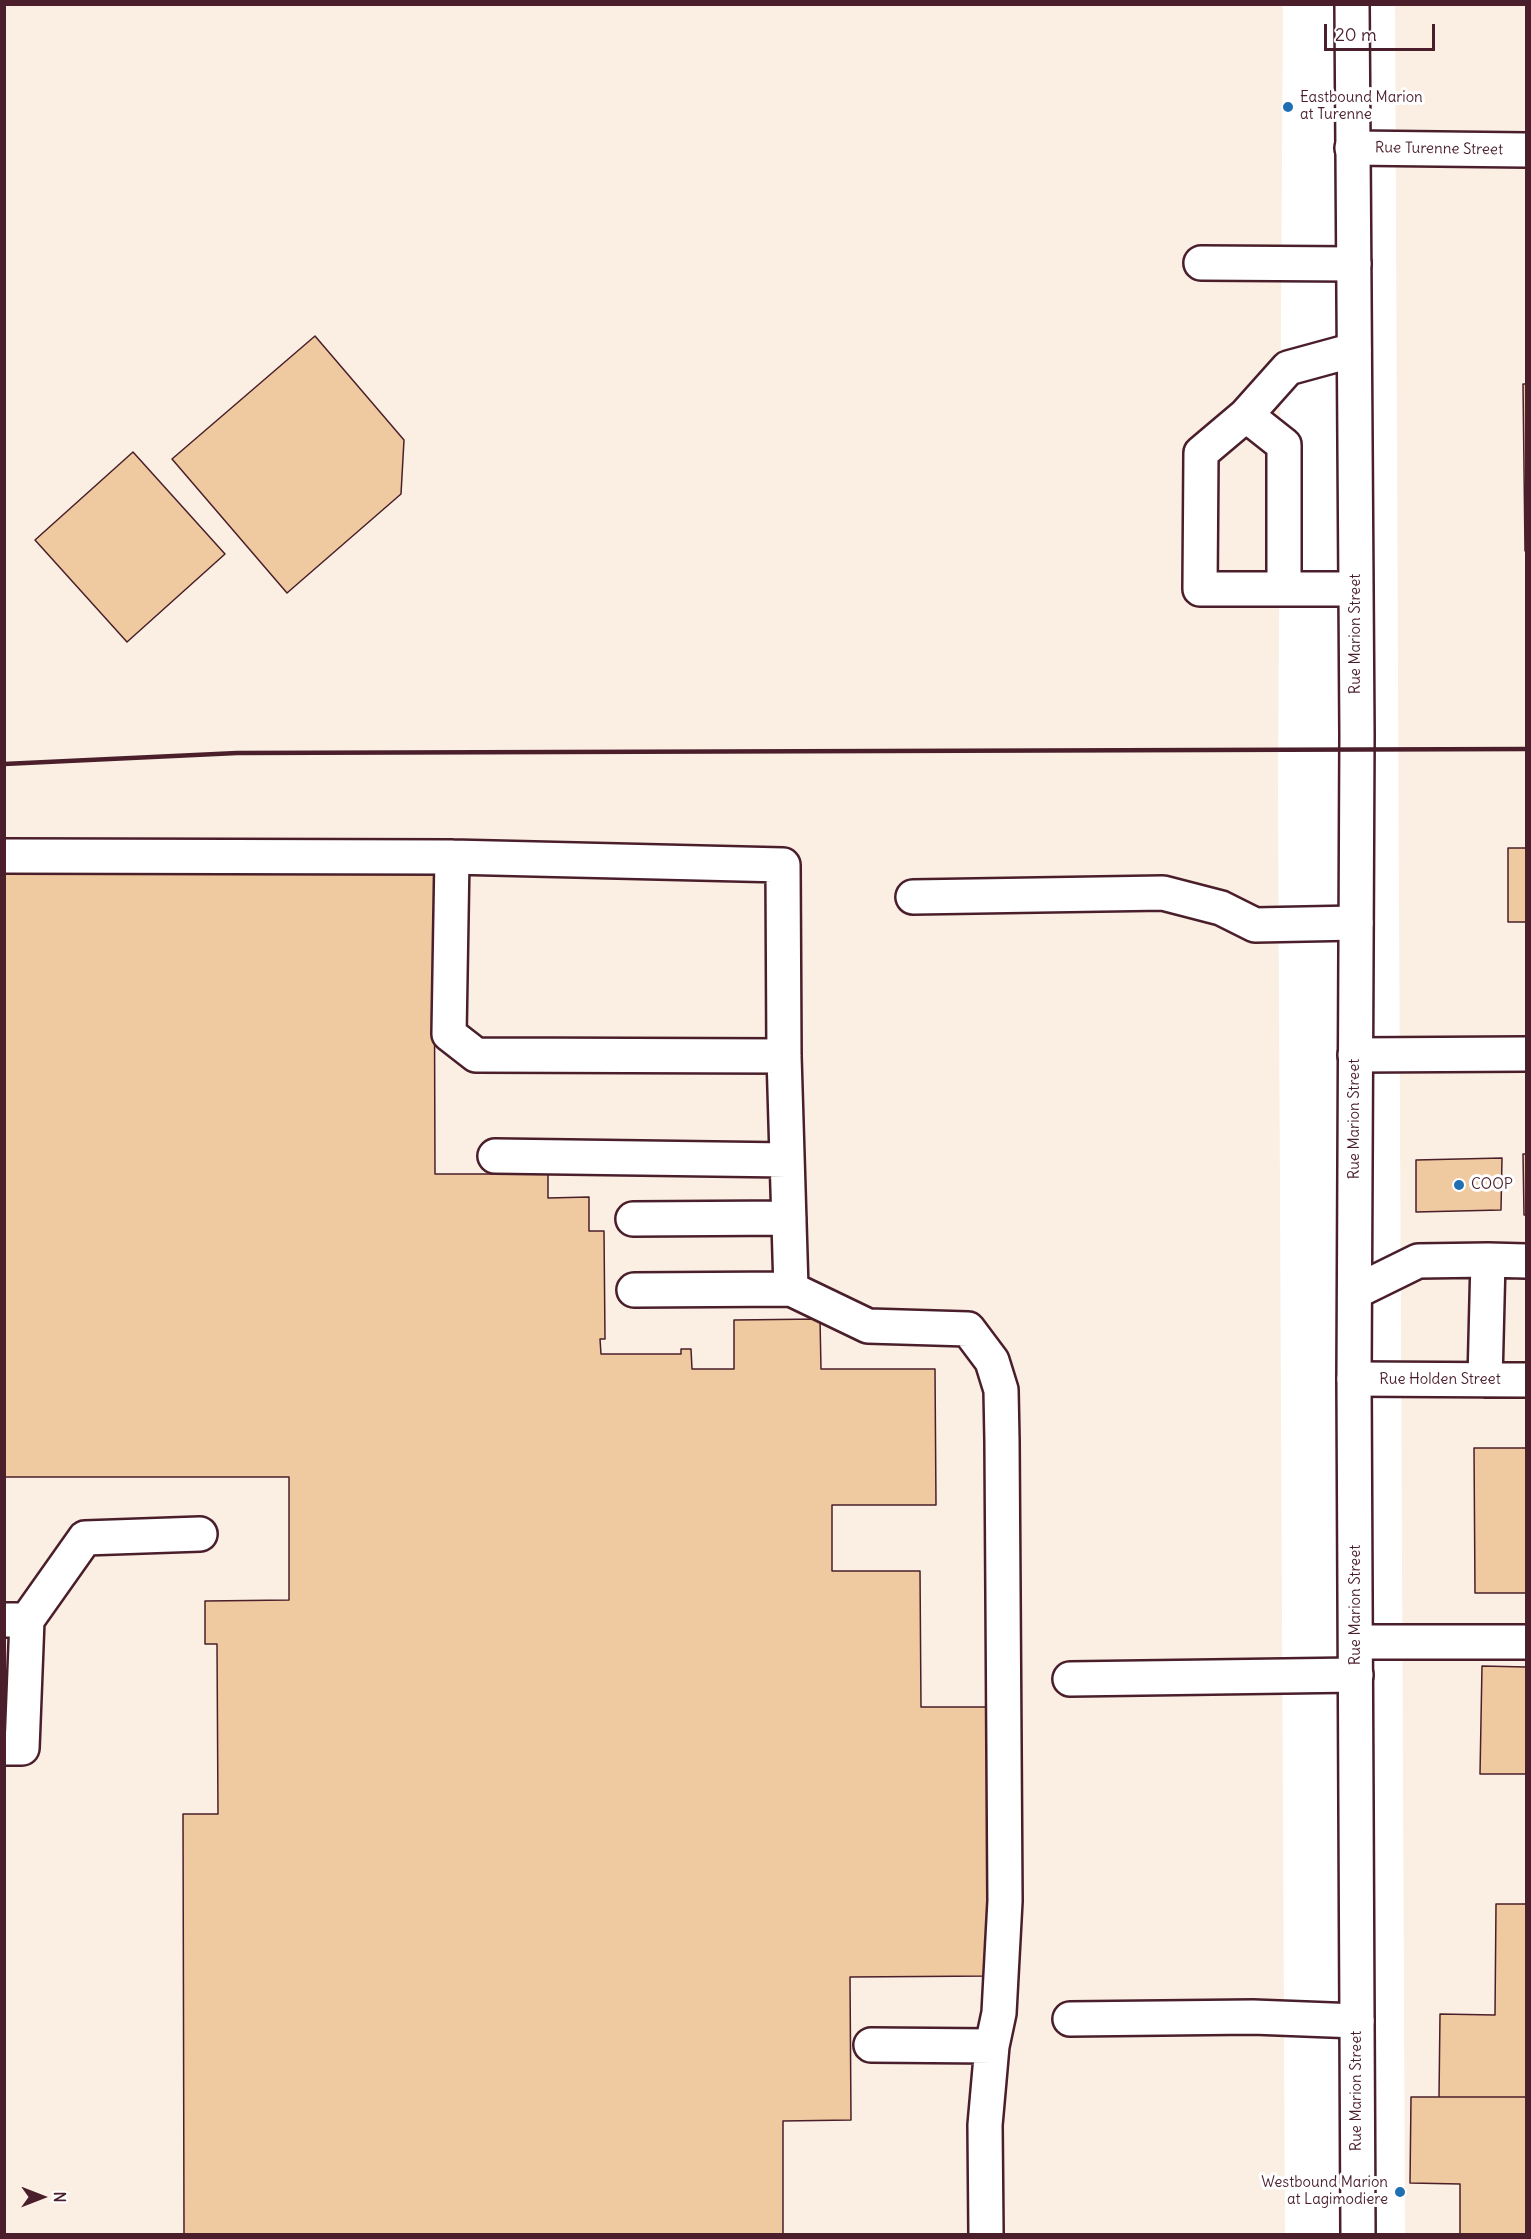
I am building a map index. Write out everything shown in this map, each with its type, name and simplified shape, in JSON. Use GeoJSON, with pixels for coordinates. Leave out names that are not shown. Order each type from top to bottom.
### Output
{"type":"FeatureCollection","features":[{"type":"Feature","properties":{"kind":"main road","name":"Rue Marion Street"},"geometry":{"type":"LineString","coordinates":[[1352,4],[1356,589],[1354,1379],[1358,2235]]}},
{"type":"Feature","properties":{"kind":"main road","name":"Rue Turenne Street"},"geometry":{"type":"LineString","coordinates":[[1352,148],[1527,150]]}},
{"type":"Feature","properties":{"kind":"main road"},"geometry":{"type":"LineString","coordinates":[[1201,263],[1354,264]]}},
{"type":"Feature","properties":{"kind":"main road"},"geometry":{"type":"LineString","coordinates":[[1354,350],[1288,368],[1246,415],[1201,453],[1200,589],[1356,589]]}},
{"type":"Feature","properties":{"kind":"main road"},"geometry":{"type":"LineString","coordinates":[[1246,415],[1284,446],[1284,589]]}},
{"type":"Feature","properties":{"kind":"main road"},"geometry":{"type":"LineString","coordinates":[[4,856],[452,857],[783,865],[784,1056],[791,1289]]}},
{"type":"Feature","properties":{"kind":"main road"},"geometry":{"type":"LineString","coordinates":[[452,857],[449,1034],[476,1055],[784,1056]]}},
{"type":"Feature","properties":{"kind":"main road"},"geometry":{"type":"LineString","coordinates":[[913,897],[1163,893],[1221,908],[1255,925],[1356,923]]}},
{"type":"Feature","properties":{"kind":"main road"},"geometry":{"type":"LineString","coordinates":[[1356,1055],[1527,1054]]}},
{"type":"Feature","properties":{"kind":"main road"},"geometry":{"type":"LineString","coordinates":[[495,1156],[787,1160]]}},
{"type":"Feature","properties":{"kind":"main road"},"geometry":{"type":"LineString","coordinates":[[633,1218],[789,1218]]}},
{"type":"Feature","properties":{"kind":"main road"},"geometry":{"type":"LineString","coordinates":[[1485,1380],[1488,1260]]}},
{"type":"Feature","properties":{"kind":"main road"},"geometry":{"type":"LineString","coordinates":[[1355,1292],[1418,1261],[1527,1261]]}},
{"type":"Feature","properties":{"kind":"main road"},"geometry":{"type":"LineString","coordinates":[[634,1290],[791,1289],[868,1326],[968,1329],[992,1361],[1001,1390],[1005,1901],[999,2013],[992,2046],[986,2125],[986,2235]]}},
{"type":"Feature","properties":{"kind":"main road","name":"Rue Holden Street"},"geometry":{"type":"LineString","coordinates":[[1354,1379],[1527,1380]]}},
{"type":"Feature","properties":{"kind":"main road"},"geometry":{"type":"LineString","coordinates":[[4,1748],[22,1748],[16,1620],[85,1538],[200,1534]]}},
{"type":"Feature","properties":{"kind":"main road"},"geometry":{"type":"LineString","coordinates":[[1356,1642],[1527,1642]]}},
{"type":"Feature","properties":{"kind":"main road"},"geometry":{"type":"LineString","coordinates":[[1070,1679],[1356,1675]]}},
{"type":"Feature","properties":{"kind":"main road"},"geometry":{"type":"LineString","coordinates":[[1070,2019],[1253,2017],[1357,2021]]}},
{"type":"Feature","properties":{"kind":"main road"},"geometry":{"type":"LineString","coordinates":[[871,2045],[992,2046]]}},
{"type":"Feature","properties":{"kind":"shaded area"},"geometry":{"type":"Polygon","coordinates":[[[5,5],[1283,5],[1278,790],[1285,2234],[5,2234],[5,5]]]}},
{"type":"Feature","properties":{"kind":"shaded area"},"geometry":{"type":"Polygon","coordinates":[[[1395,5],[1526,5],[1526,2234],[1405,2234],[1395,5]]]}},
{"type":"Feature","properties":{"kind":"building"},"geometry":{"type":"Polygon","coordinates":[[[315,336],[404,440],[401,494],[287,593],[172,459],[315,336]]]}},
{"type":"Feature","properties":{"kind":"building"},"geometry":{"type":"Polygon","coordinates":[[[1523,384],[1526,384],[1526,551],[1525,551],[1523,384]]]}},
{"type":"Feature","properties":{"kind":"building"},"geometry":{"type":"Polygon","coordinates":[[[133,452],[225,554],[127,642],[35,540],[133,452]]]}},
{"type":"Feature","properties":{"kind":"building"},"geometry":{"type":"Polygon","coordinates":[[[1508,848],[1526,848],[1526,922],[1508,922],[1508,848]]]}},
{"type":"Feature","properties":{"kind":"building"},"geometry":{"type":"Polygon","coordinates":[[[4,872],[434,872],[435,1174],[548,1174],[548,1198],[589,1197],[589,1231],[604,1231],[605,1339],[600,1339],[601,1354],[681,1354],[681,1349],[691,1349],[692,1369],[734,1369],[734,1320],[820,1319],[821,1369],[935,1369],[936,1505],[832,1505],[832,1571],[920,1571],[921,1707],[989,1707],[990,1976],[850,1977],[851,2120],[783,2121],[783,2234],[184,2234],[183,1814],[218,1814],[217,1644],[205,1644],[205,1601],[289,1600],[289,1477],[4,1477],[4,872]]]}},
{"type":"Feature","properties":{"kind":"building"},"geometry":{"type":"Polygon","coordinates":[[[1523,1154],[1526,1154],[1526,1215],[1524,1215],[1523,1154]]]}},
{"type":"Feature","properties":{"kind":"building","name":"COOP"},"geometry":{"type":"Polygon","coordinates":[[[1502,1158],[1501,1210],[1416,1212],[1416,1160],[1502,1158]]]}},
{"type":"Feature","properties":{"kind":"building"},"geometry":{"type":"Polygon","coordinates":[[[1474,1448],[1526,1448],[1526,1593],[1475,1593],[1474,1448]]]}},
{"type":"Feature","properties":{"kind":"building"},"geometry":{"type":"Polygon","coordinates":[[[1482,1666],[1526,1667],[1526,1774],[1480,1774],[1482,1666]]]}},
{"type":"Feature","properties":{"kind":"building"},"geometry":{"type":"Polygon","coordinates":[[[1496,1904],[1526,1904],[1526,2097],[1439,2097],[1440,2014],[1495,2015],[1496,1904]]]}},
{"type":"Feature","properties":{"kind":"building"},"geometry":{"type":"Polygon","coordinates":[[[1411,2097],[1526,2097],[1526,2234],[1460,2234],[1460,2184],[1410,2183],[1411,2097]]]}},
{"type":"Feature","properties":{"kind":"railway"},"geometry":{"type":"LineString","coordinates":[[4,764],[237,753],[1526,749]]}},
{"type":"Feature","properties":{"kind":"place","name":"Eastbound Marion at Turenne"},"geometry":{"type":"Point","coordinates":[1288,107]}},
{"type":"Feature","properties":{"kind":"place","name":"COOP"},"geometry":{"type":"Point","coordinates":[1459,1185]}},
{"type":"Feature","properties":{"kind":"place","name":"Westbound Marion at Lagimodiere"},"geometry":{"type":"Point","coordinates":[1400,2192]}}]}
